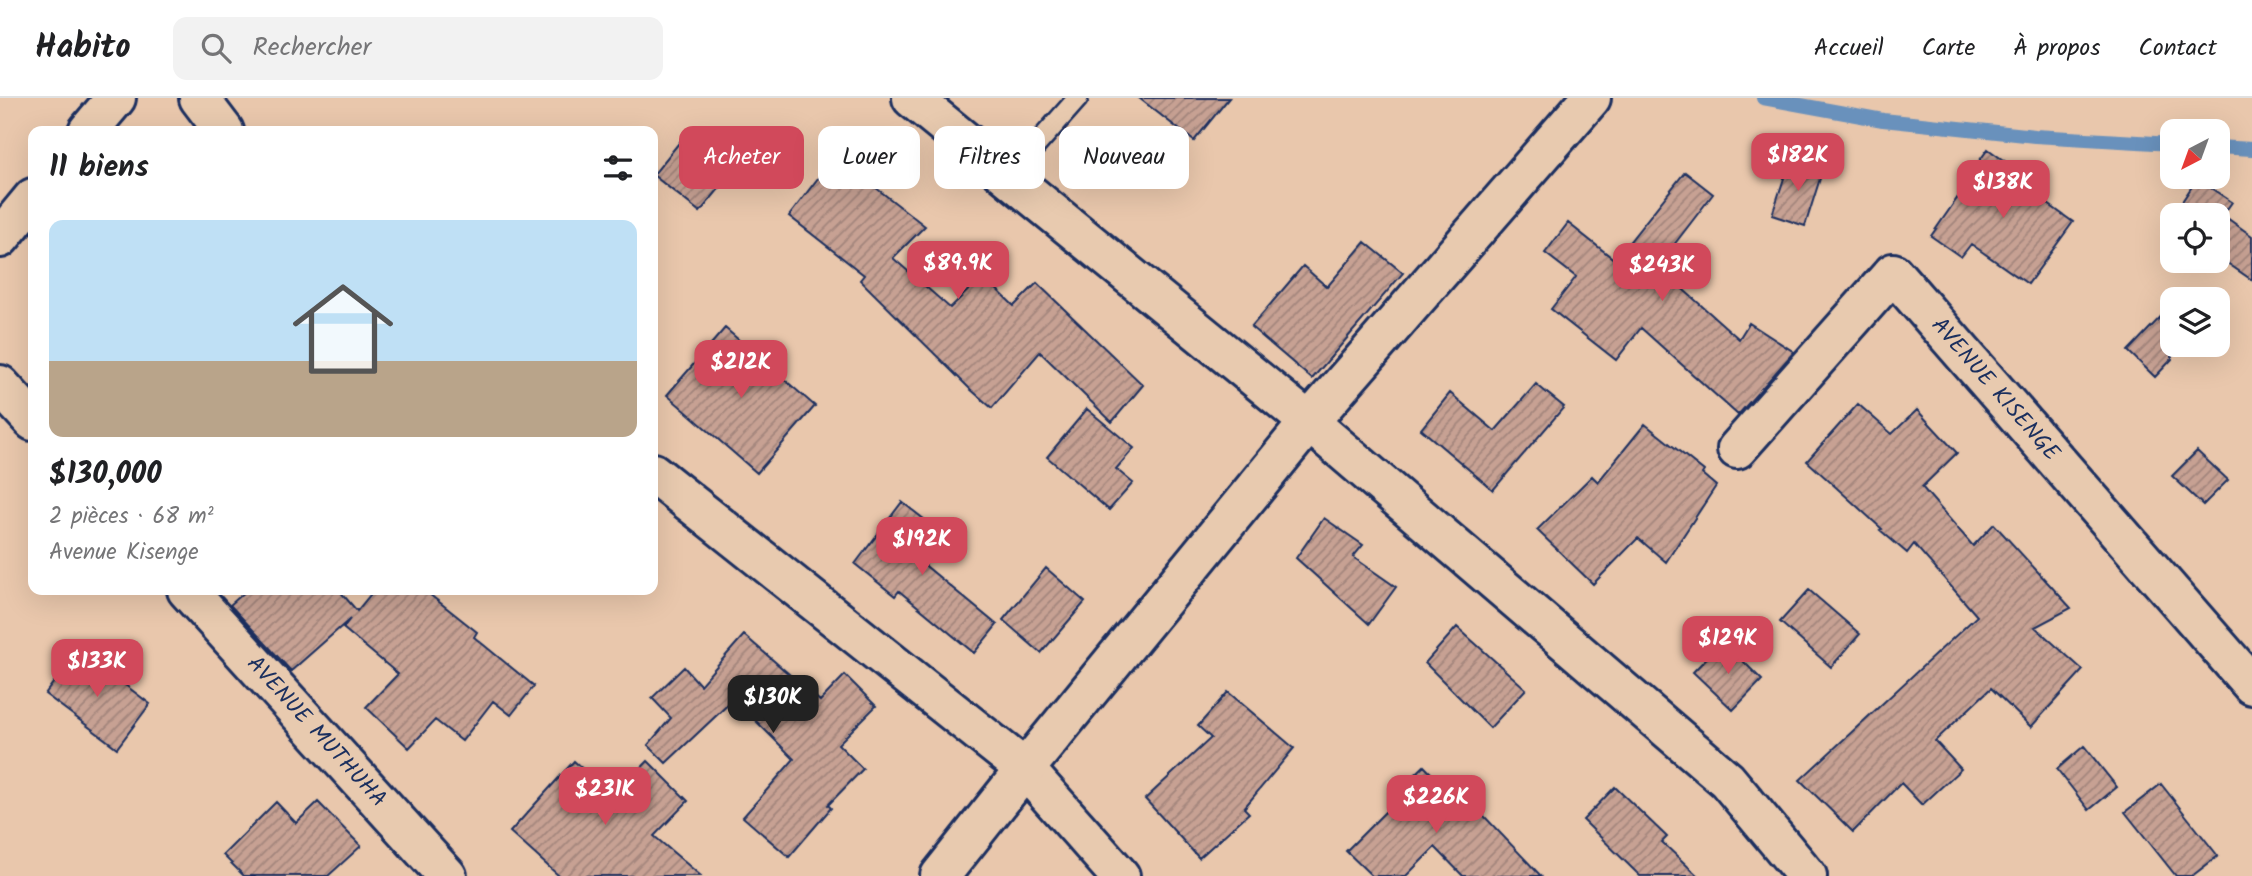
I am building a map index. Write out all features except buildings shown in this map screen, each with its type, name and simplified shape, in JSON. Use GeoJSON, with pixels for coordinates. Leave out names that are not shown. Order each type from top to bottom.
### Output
{"type":"FeatureCollection","features":[{"type":"Feature","properties":{"kind":"street"},"geometry":{"type":"LineString","coordinates":[[92,126],[116,98]]}},
{"type":"Feature","properties":{"kind":"street"},"geometry":{"type":"LineString","coordinates":[[200,98],[220,126]]}},
{"type":"Feature","properties":{"kind":"street"},"geometry":{"type":"LineString","coordinates":[[912,98],[947,126]]}},
{"type":"Feature","properties":{"kind":"street"},"geometry":{"type":"LineString","coordinates":[[940,876],[1024,769],[1309,422],[1591,98]]}},
{"type":"Feature","properties":{"kind":"street"},"geometry":{"type":"LineString","coordinates":[[1025,189],[1309,422],[1727,780],[1807,876]]}},
{"type":"Feature","properties":{"kind":"street"},"geometry":{"type":"LineString","coordinates":[[0,238],[28,204]]}},
{"type":"Feature","properties":{"kind":"street","name":"AVENUE KISENGE"},"geometry":{"type":"LineString","coordinates":[[1737,449],[1894,273],[2252,685]]}},
{"type":"Feature","properties":{"kind":"street"},"geometry":{"type":"LineString","coordinates":[[0,385],[28,416]]}},
{"type":"Feature","properties":{"kind":"street"},"geometry":{"type":"LineString","coordinates":[[658,477],[1024,769],[1120,876]]}},
{"type":"Feature","properties":{"kind":"street","name":"AVENUE MUTHUHA"},"geometry":{"type":"LineString","coordinates":[[192,595],[447,876]]}},
{"type":"Feature","properties":{"kind":"lane"},"geometry":{"type":"LineString","coordinates":[[1045,135],[1078,98]]}},
{"type":"Feature","properties":{"kind":"waterway"},"geometry":{"type":"LineString","coordinates":[[1763,98],[1883,120],[2035,136],[2160,143]]}},
{"type":"Feature","properties":{"kind":"waterway"},"geometry":{"type":"LineString","coordinates":[[2230,148],[2252,149]]}}]}
